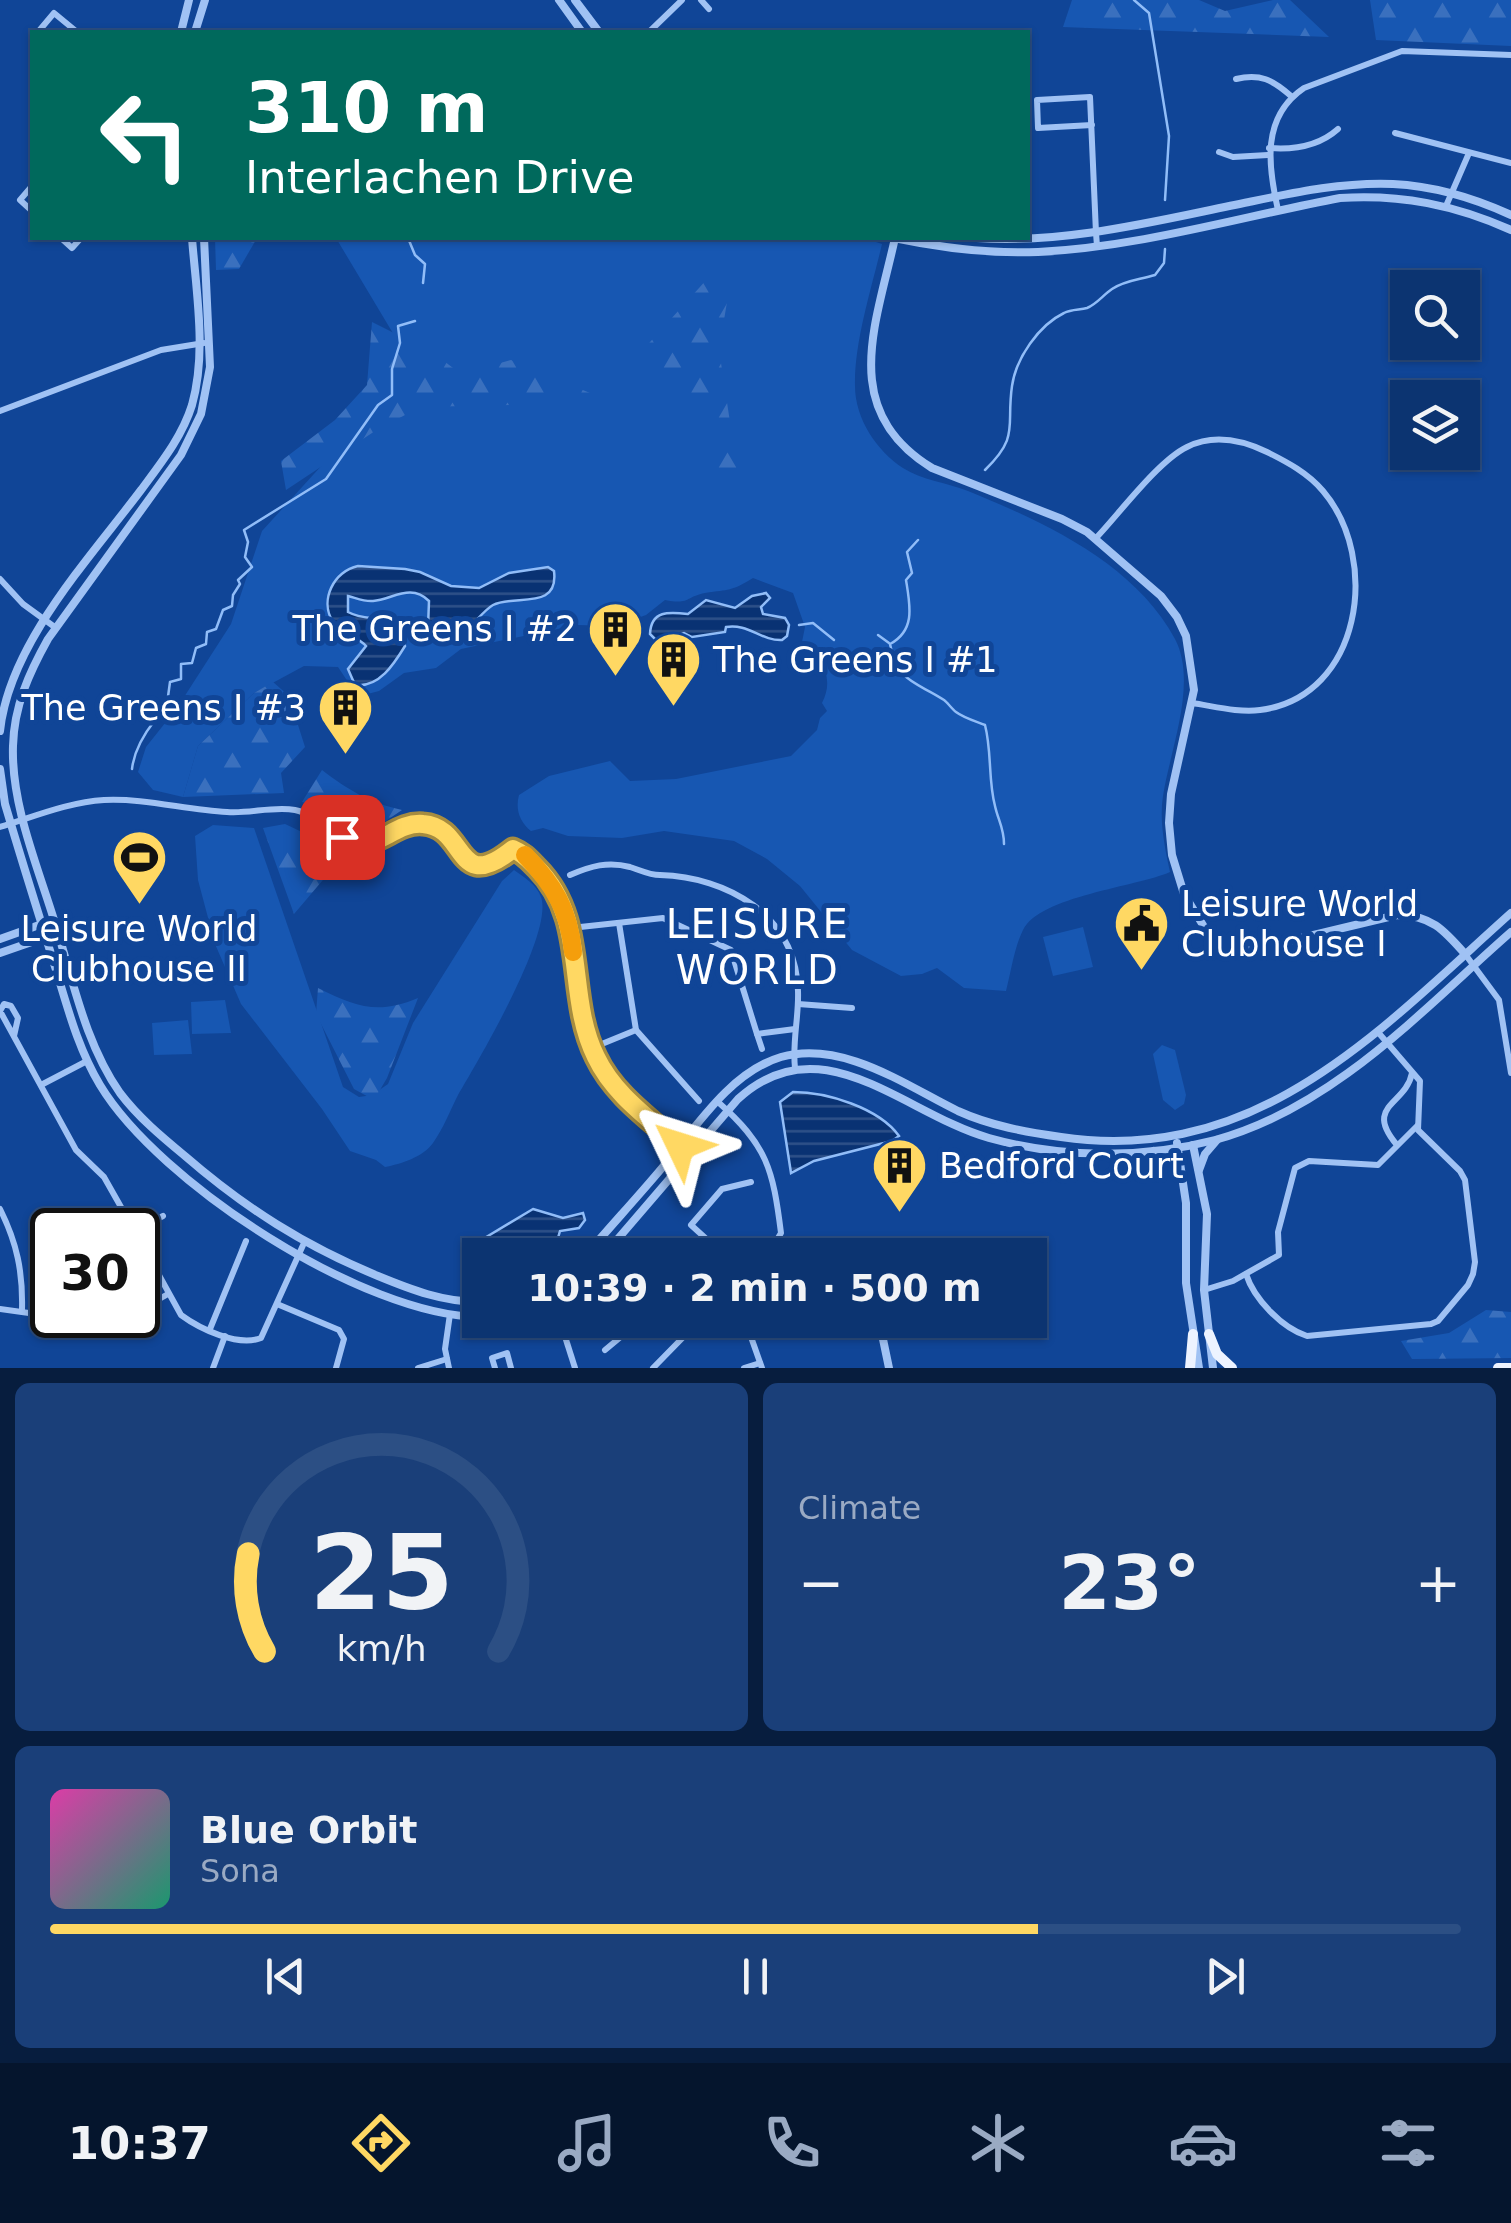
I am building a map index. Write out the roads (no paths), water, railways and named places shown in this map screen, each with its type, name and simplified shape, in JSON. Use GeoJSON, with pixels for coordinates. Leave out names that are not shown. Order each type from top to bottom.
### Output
{"type":"FeatureCollection","features":[{"type":"Feature","properties":{"kind":"main road"},"geometry":{"type":"LineString","coordinates":[[1190,1368],[1193,1334]]}},
{"type":"Feature","properties":{"kind":"main road"},"geometry":{"type":"LineString","coordinates":[[1209,1334],[1218,1354],[1232,1368]]}},
{"type":"Feature","properties":{"kind":"main road"},"geometry":{"type":"LineString","coordinates":[[1498,1368],[1511,1368]]}},
{"type":"Feature","properties":{"kind":"street"},"geometry":{"type":"LineString","coordinates":[[182,30],[189,0]]}},
{"type":"Feature","properties":{"kind":"street"},"geometry":{"type":"LineString","coordinates":[[196,30],[205,0]]}},
{"type":"Feature","properties":{"kind":"street"},"geometry":{"type":"LineString","coordinates":[[559,0],[581,30]]}},
{"type":"Feature","properties":{"kind":"street"},"geometry":{"type":"LineString","coordinates":[[575,0],[598,30]]}},
{"type":"Feature","properties":{"kind":"street"},"geometry":{"type":"LineString","coordinates":[[651,30],[682,0]]}},
{"type":"Feature","properties":{"kind":"street"},"geometry":{"type":"LineString","coordinates":[[701,0],[710,8]]}},
{"type":"Feature","properties":{"kind":"street"},"geometry":{"type":"LineString","coordinates":[[40,30],[54,13],[75,30]]}},
{"type":"Feature","properties":{"kind":"street"},"geometry":{"type":"LineString","coordinates":[[1278,210],[1269,151],[1276,120],[1291,96],[1390,53],[1511,56]]}},
{"type":"Feature","properties":{"kind":"street"},"geometry":{"type":"LineString","coordinates":[[1236,80],[1265,78],[1291,96]]}},
{"type":"Feature","properties":{"kind":"street"},"geometry":{"type":"LineString","coordinates":[[1092,125],[1038,128],[1037,100],[1090,97],[1092,125],[1096,233],[1098,246]]}},
{"type":"Feature","properties":{"kind":"street"},"geometry":{"type":"LineString","coordinates":[[1218,152],[1232,157],[1314,144],[1338,129]]}},
{"type":"Feature","properties":{"kind":"street"},"geometry":{"type":"LineString","coordinates":[[1395,133],[1511,163]]}},
{"type":"Feature","properties":{"kind":"street"},"geometry":{"type":"LineString","coordinates":[[1446,206],[1469,153]]}},
{"type":"Feature","properties":{"kind":"street"},"geometry":{"type":"LineString","coordinates":[[1030,236],[1096,233],[1339,185],[1412,186],[1451,193],[1511,215]]}},
{"type":"Feature","properties":{"kind":"street"},"geometry":{"type":"LineString","coordinates":[[30,188],[20,200],[30,209]]}},
{"type":"Feature","properties":{"kind":"street"},"geometry":{"type":"LineString","coordinates":[[908,240],[988,252],[1038,252],[1098,246],[1340,198],[1373,196],[1446,206],[1511,230]]}},
{"type":"Feature","properties":{"kind":"street"},"geometry":{"type":"LineString","coordinates":[[0,731],[12,680],[45,620],[172,449],[194,398],[199,343],[192,240]]}},
{"type":"Feature","properties":{"kind":"street"},"geometry":{"type":"LineString","coordinates":[[204,240],[210,343],[204,401],[181,455],[32,667],[15,721],[13,761],[24,820],[90,1034],[120,1092],[148,1124],[208,1176],[304,1244],[413,1291],[462,1301]]}},
{"type":"Feature","properties":{"kind":"street"},"geometry":{"type":"LineString","coordinates":[[895,240],[869,365],[871,388],[892,434],[932,468],[1062,519],[1096,538],[1162,596],[1178,617],[1192,665],[1192,703],[1171,794],[1170,839],[1184,894],[1214,941],[1233,951],[1246,951],[1397,915],[1412,915],[1436,923],[1499,1000],[1511,1073]]}},
{"type":"Feature","properties":{"kind":"street"},"geometry":{"type":"LineString","coordinates":[[988,240],[988,252]]}},
{"type":"Feature","properties":{"kind":"street"},"geometry":{"type":"LineString","coordinates":[[0,411],[161,350],[210,343]]}},
{"type":"Feature","properties":{"kind":"street"},"geometry":{"type":"LineString","coordinates":[[1096,538],[1168,460],[1184,448],[1212,440],[1236,440],[1286,462],[1323,491],[1339,515],[1354,558],[1357,588],[1348,634],[1323,679],[1292,700],[1260,710],[1192,703]]}},
{"type":"Feature","properties":{"kind":"street"},"geometry":{"type":"LineString","coordinates":[[0,579],[23,604],[56,628]]}},
{"type":"Feature","properties":{"kind":"street"},"geometry":{"type":"LineString","coordinates":[[0,769],[11,824],[77,1040],[100,1086],[138,1134],[227,1211],[298,1256],[389,1296],[462,1315]]}},
{"type":"Feature","properties":{"kind":"street"},"geometry":{"type":"LineString","coordinates":[[0,827],[104,800],[223,812],[281,808],[308,814],[360,846],[411,825],[423,824],[439,829],[476,866],[494,863],[513,849],[520,851],[556,890],[571,928],[580,1007],[592,1048],[616,1088],[689,1154]]}},
{"type":"Feature","properties":{"kind":"street"},"geometry":{"type":"LineString","coordinates":[[570,875],[594,865],[611,864],[648,874],[688,876],[732,890],[760,908],[781,935],[795,966],[798,1004],[794,1068]]}},
{"type":"Feature","properties":{"kind":"street"},"geometry":{"type":"LineString","coordinates":[[601,1238],[718,1102],[753,1071],[793,1055],[838,1056],[972,1117],[1020,1131],[1108,1141],[1175,1134],[1240,1118],[1300,1090],[1377,1031],[1511,913]]}},
{"type":"Feature","properties":{"kind":"street"},"geometry":{"type":"LineString","coordinates":[[571,928],[662,918],[731,950],[762,1049]]}},
{"type":"Feature","properties":{"kind":"street"},"geometry":{"type":"LineString","coordinates":[[619,922],[636,1030],[699,1102]]}},
{"type":"Feature","properties":{"kind":"street"},"geometry":{"type":"LineString","coordinates":[[0,939],[41,924],[56,926]]}},
{"type":"Feature","properties":{"kind":"street"},"geometry":{"type":"LineString","coordinates":[[0,953],[46,938],[56,926]]}},
{"type":"Feature","properties":{"kind":"street"},"geometry":{"type":"LineString","coordinates":[[618,1238],[728,1111],[760,1081],[794,1068],[837,1070],[990,1138],[1098,1154],[1178,1148],[1246,1130],[1307,1100],[1386,1042],[1511,932]]}},
{"type":"Feature","properties":{"kind":"street"},"geometry":{"type":"LineString","coordinates":[[798,1004],[852,1008]]}},
{"type":"Feature","properties":{"kind":"street"},"geometry":{"type":"LineString","coordinates":[[757,1034],[794,1028]]}},
{"type":"Feature","properties":{"kind":"street"},"geometry":{"type":"LineString","coordinates":[[592,1048],[636,1030]]}},
{"type":"Feature","properties":{"kind":"street"},"geometry":{"type":"LineString","coordinates":[[1190,1309],[1204,1290],[1246,1274],[1279,1255],[1278,1232],[1295,1168],[1309,1161],[1378,1165],[1417,1126],[1421,1088],[1377,1031]]}},
{"type":"Feature","properties":{"kind":"street"},"geometry":{"type":"LineString","coordinates":[[14,1036],[76,1150],[104,1177],[121,1208]]}},
{"type":"Feature","properties":{"kind":"street"},"geometry":{"type":"LineString","coordinates":[[41,1084],[87,1061]]}},
{"type":"Feature","properties":{"kind":"street"},"geometry":{"type":"LineString","coordinates":[[1396,1145],[1387,1133],[1384,1118],[1391,1101],[1409,1084],[1412,1072]]}},
{"type":"Feature","properties":{"kind":"street"},"geometry":{"type":"LineString","coordinates":[[718,1102],[752,1134],[762,1152],[781,1228],[778,1238]]}},
{"type":"Feature","properties":{"kind":"street"},"geometry":{"type":"LineString","coordinates":[[1246,1274],[1260,1300],[1297,1333],[1307,1336],[1438,1321],[1468,1286],[1475,1262],[1465,1180],[1417,1126]]}},
{"type":"Feature","properties":{"kind":"street"},"geometry":{"type":"LineString","coordinates":[[1190,1131],[1208,1230],[1204,1290],[1213,1368]]}},
{"type":"Feature","properties":{"kind":"street"},"geometry":{"type":"LineString","coordinates":[[1175,1134],[1186,1203],[1185,1276],[1199,1368]]}},
{"type":"Feature","properties":{"kind":"street"},"geometry":{"type":"LineString","coordinates":[[1198,1170],[1208,1149],[1219,1139]]}},
{"type":"Feature","properties":{"kind":"street"},"geometry":{"type":"LineString","coordinates":[[1154,1152],[1171,1161],[1181,1174]]}},
{"type":"Feature","properties":{"kind":"street"},"geometry":{"type":"LineString","coordinates":[[705,1238],[691,1225],[722,1189],[751,1182]]}},
{"type":"Feature","properties":{"kind":"street"},"geometry":{"type":"LineString","coordinates":[[1186,1203],[1204,1199]]}},
{"type":"Feature","properties":{"kind":"street"},"geometry":{"type":"LineString","coordinates":[[0,1209],[17,1247],[23,1275],[22,1310]]}},
{"type":"Feature","properties":{"kind":"street"},"geometry":{"type":"LineString","coordinates":[[210,1330],[246,1240]]}},
{"type":"Feature","properties":{"kind":"street"},"geometry":{"type":"LineString","coordinates":[[160,1278],[181,1316],[246,1342],[261,1338],[304,1244]]}},
{"type":"Feature","properties":{"kind":"street"},"geometry":{"type":"LineString","coordinates":[[160,1299],[168,1294]]}},
{"type":"Feature","properties":{"kind":"street"},"geometry":{"type":"LineString","coordinates":[[278,1304],[339,1330],[344,1339],[336,1368]]}},
{"type":"Feature","properties":{"kind":"street"},"geometry":{"type":"LineString","coordinates":[[0,1309],[30,1311]]}},
{"type":"Feature","properties":{"kind":"street"},"geometry":{"type":"LineString","coordinates":[[450,1314],[446,1338],[450,1368]]}},
{"type":"Feature","properties":{"kind":"street"},"geometry":{"type":"LineString","coordinates":[[213,1368],[225,1336]]}},
{"type":"Feature","properties":{"kind":"street"},"geometry":{"type":"LineString","coordinates":[[565,1338],[573,1367]]}},
{"type":"Feature","properties":{"kind":"street"},"geometry":{"type":"LineString","coordinates":[[605,1350],[619,1338]]}},
{"type":"Feature","properties":{"kind":"street"},"geometry":{"type":"LineString","coordinates":[[653,1368],[684,1338]]}},
{"type":"Feature","properties":{"kind":"street"},"geometry":{"type":"LineString","coordinates":[[744,1368],[761,1366],[753,1338]]}},
{"type":"Feature","properties":{"kind":"street"},"geometry":{"type":"LineString","coordinates":[[883,1338],[889,1368]]}},
{"type":"Feature","properties":{"kind":"street"},"geometry":{"type":"LineString","coordinates":[[495,1368],[492,1358],[506,1353],[511,1368]]}},
{"type":"Feature","properties":{"kind":"street"},"geometry":{"type":"LineString","coordinates":[[418,1368],[446,1359]]}},
{"type":"Feature","properties":{"kind":"waterway"},"geometry":{"type":"LineString","coordinates":[[1134,0],[1149,13],[1169,136],[1165,200]]}},
{"type":"Feature","properties":{"kind":"waterway"},"geometry":{"type":"LineString","coordinates":[[409,240],[415,255],[425,264],[423,283]]}},
{"type":"Feature","properties":{"kind":"waterway"},"geometry":{"type":"LineString","coordinates":[[985,470],[1007,439],[1014,375],[1038,334],[1055,318],[1091,306],[1117,286],[1155,275],[1164,263],[1165,249]]}},
{"type":"Feature","properties":{"kind":"waterway"},"geometry":{"type":"LineString","coordinates":[[132,769],[140,743],[155,720],[155,710],[167,704],[170,682],[181,679],[181,664],[192,663],[196,648],[206,644],[207,632],[216,629],[223,610],[232,606],[238,580],[252,567],[245,557],[248,542],[244,530],[326,479],[378,405],[392,395],[392,369],[400,343],[398,326],[415,321]]}},
{"type":"Feature","properties":{"kind":"waterway"},"geometry":{"type":"LineString","coordinates":[[918,540],[907,552],[912,573],[906,580],[908,624],[890,644],[893,657],[910,680],[959,714],[985,725],[993,796],[1004,844]]}},
{"type":"Feature","properties":{"kind":"waterway"},"geometry":{"type":"LineString","coordinates":[[799,625],[813,623],[834,640]]}},
{"type":"Feature","properties":{"kind":"waterway"},"geometry":{"type":"LineString","coordinates":[[878,635],[889,643]]}},
{"type":"Feature","properties":{"kind":"place","name":"The Greens I #2"},"geometry":{"type":"Point","coordinates":[616,678]}},
{"type":"Feature","properties":{"kind":"place","name":"The Greens I #1"},"geometry":{"type":"Point","coordinates":[674,709]}},
{"type":"Feature","properties":{"kind":"place","name":"The Greens I #3"},"geometry":{"type":"Point","coordinates":[345,757]}},
{"type":"Feature","properties":{"kind":"place","name":"Leisure World Clubhouse II"},"geometry":{"type":"Point","coordinates":[139,907]}},
{"type":"Feature","properties":{"kind":"place","name":"Leisure World Clubhouse I"},"geometry":{"type":"Point","coordinates":[1142,973]}},
{"type":"Feature","properties":{"kind":"place","name":"Bedford Court"},"geometry":{"type":"Point","coordinates":[900,1215]}},
{"type":"Feature","properties":{"kind":"district","name":"LEISURE WORLD"},"geometry":{"type":"Point","coordinates":[758,947]}}]}
